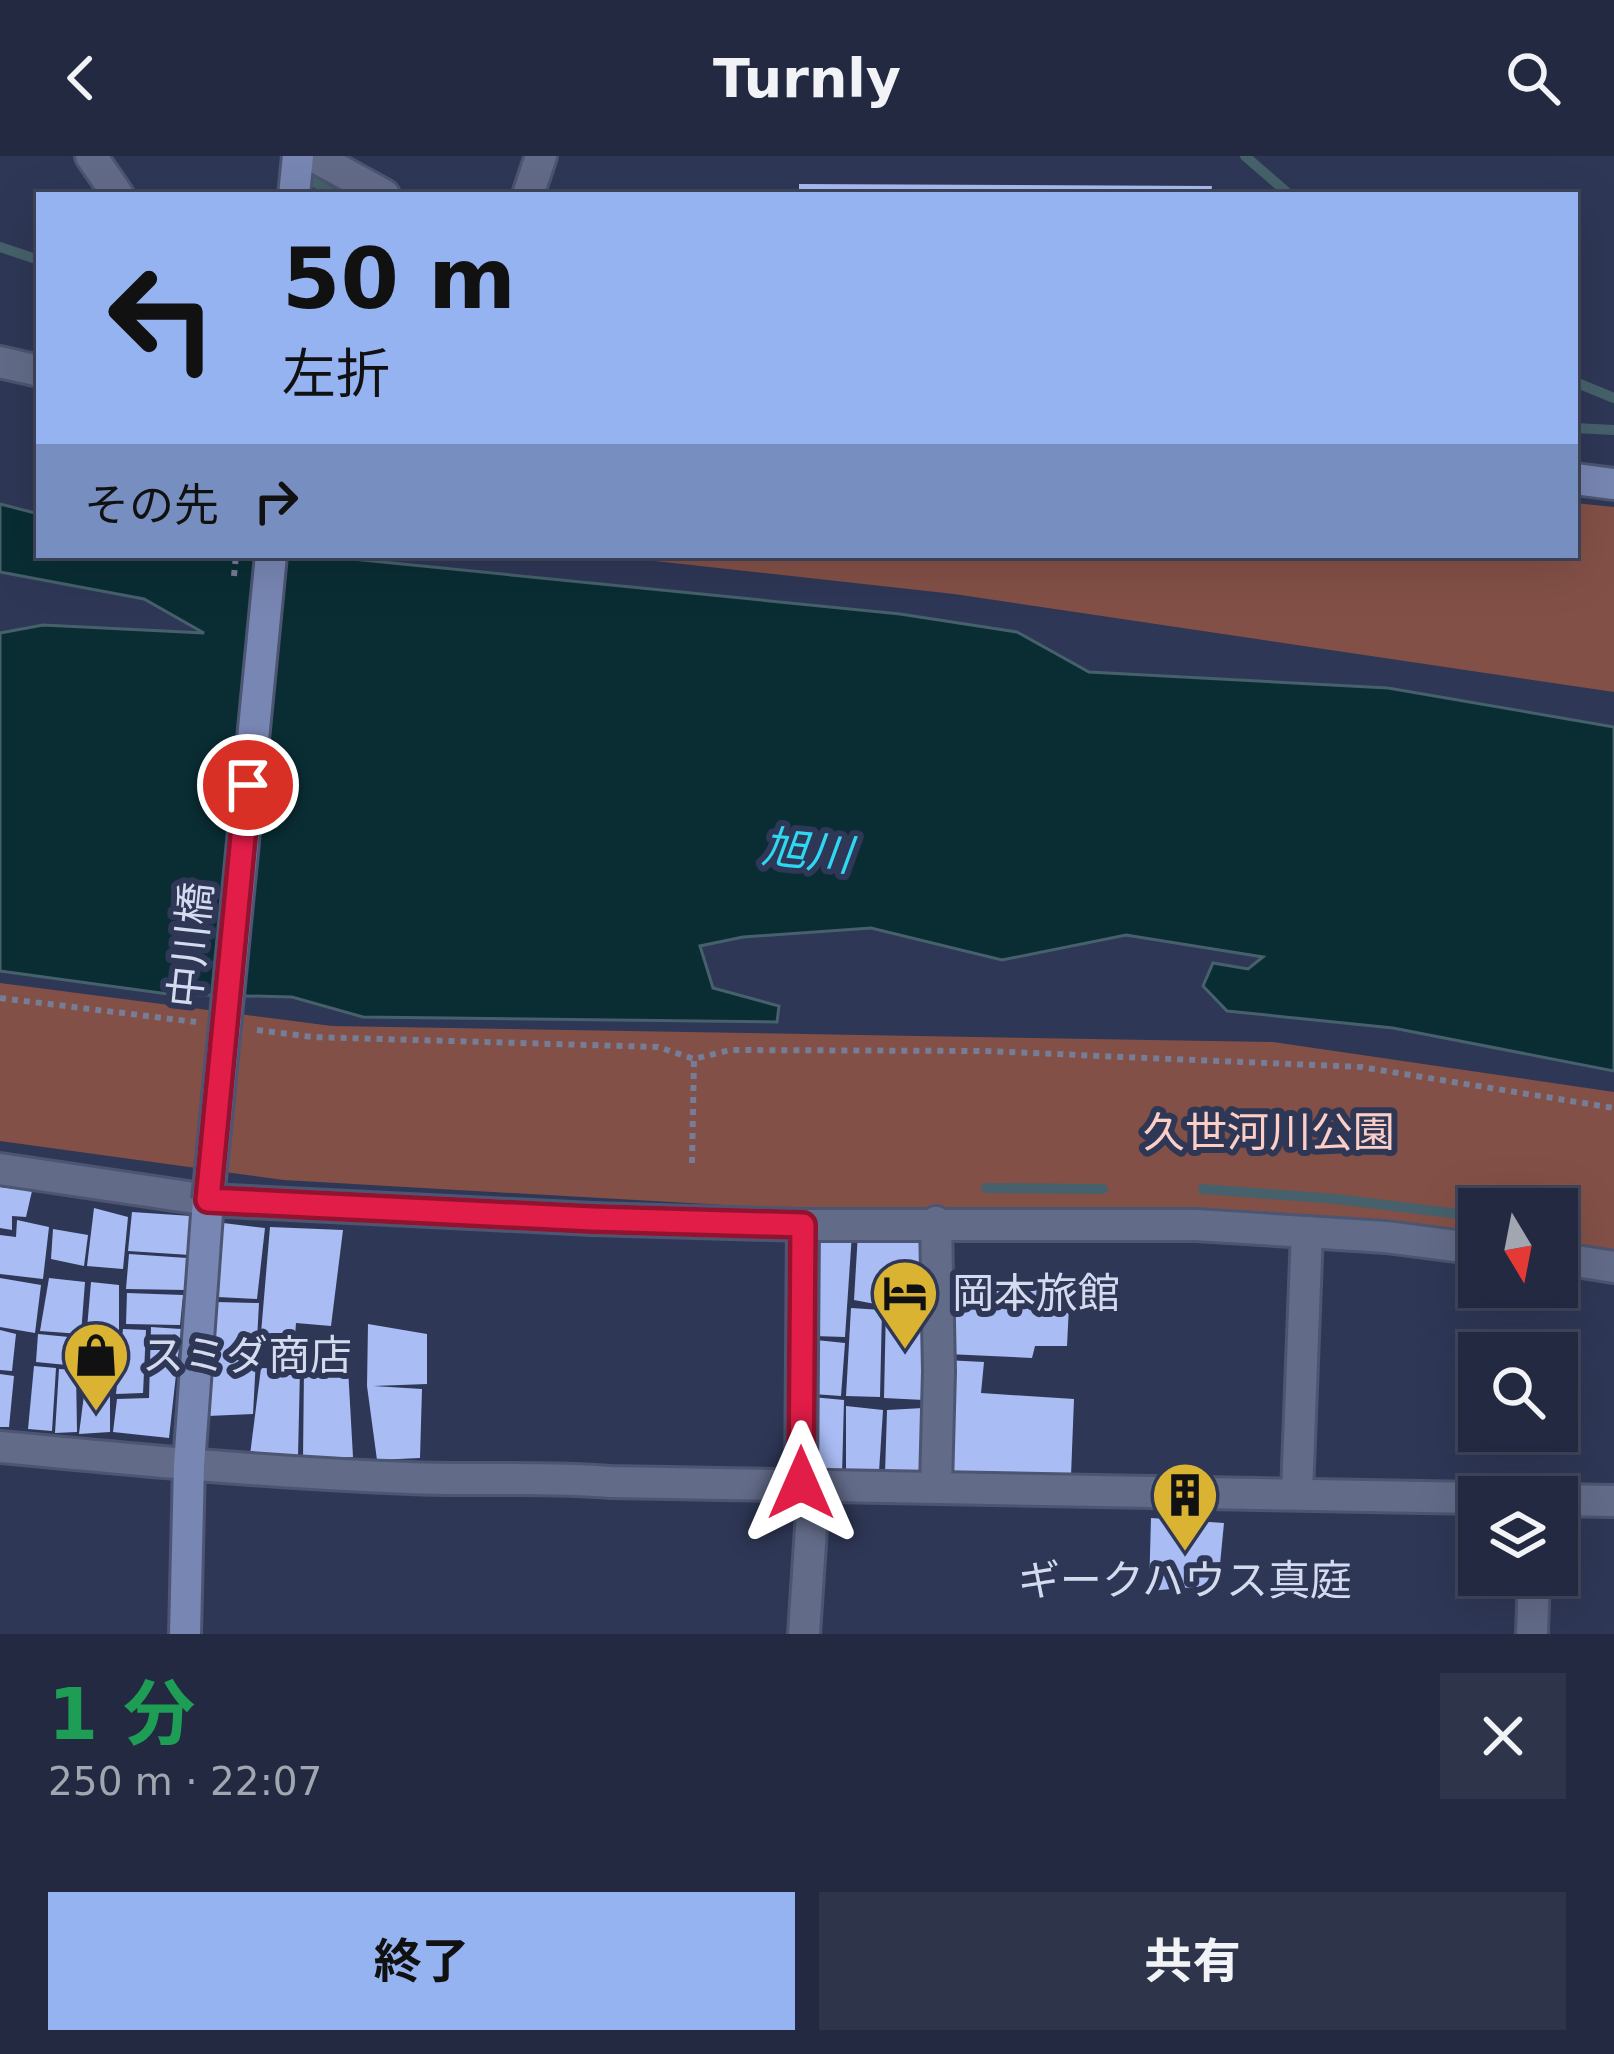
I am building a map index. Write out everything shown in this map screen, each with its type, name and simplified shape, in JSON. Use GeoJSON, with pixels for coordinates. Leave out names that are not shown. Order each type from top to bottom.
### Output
{"type":"FeatureCollection","features":[{"type":"Feature","properties":{"kind":"street"},"geometry":{"type":"LineString","coordinates":[[91,156],[116,192]]}},
{"type":"Feature","properties":{"kind":"street"},"geometry":{"type":"LineString","coordinates":[[294,192],[298,156]]}},
{"type":"Feature","properties":{"kind":"street"},"geometry":{"type":"LineString","coordinates":[[313,156],[379,192]]}},
{"type":"Feature","properties":{"kind":"street"},"geometry":{"type":"LineString","coordinates":[[529,192],[541,156]]}},
{"type":"Feature","properties":{"kind":"street"},"geometry":{"type":"LineString","coordinates":[[0,362],[36,370]]}},
{"type":"Feature","properties":{"kind":"street"},"geometry":{"type":"LineString","coordinates":[[1578,479],[1614,484]]}},
{"type":"Feature","properties":{"kind":"street","name":"中川橋"},"geometry":{"type":"LineString","coordinates":[[185,1634],[189,1466],[208,1200],[271,558]]}},
{"type":"Feature","properties":{"kind":"street"},"geometry":{"type":"LineString","coordinates":[[0,1169],[208,1200],[803,1225],[1196,1225],[1458,1247]]}},
{"type":"Feature","properties":{"kind":"street"},"geometry":{"type":"LineString","coordinates":[[935,1222],[936,1486]]}},
{"type":"Feature","properties":{"kind":"street"},"geometry":{"type":"LineString","coordinates":[[803,1225],[808,1483],[804,1634]]}},
{"type":"Feature","properties":{"kind":"street"},"geometry":{"type":"LineString","coordinates":[[1297,1493],[1306,1232]]}},
{"type":"Feature","properties":{"kind":"street"},"geometry":{"type":"LineString","coordinates":[[1578,1261],[1614,1267]]}},
{"type":"Feature","properties":{"kind":"street"},"geometry":{"type":"LineString","coordinates":[[0,1447],[189,1466],[411,1478],[1458,1497]]}},
{"type":"Feature","properties":{"kind":"street"},"geometry":{"type":"LineString","coordinates":[[1578,1500],[1614,1501]]}},
{"type":"Feature","properties":{"kind":"street"},"geometry":{"type":"LineString","coordinates":[[1532,1634],[1533,1596]]}},
{"type":"Feature","properties":{"kind":"path"},"geometry":{"type":"LineString","coordinates":[[0,998],[200,1023]]}},
{"type":"Feature","properties":{"kind":"path"},"geometry":{"type":"LineString","coordinates":[[245,1028],[312,1036],[658,1048],[694,1059],[730,1050],[962,1051],[1361,1067],[1614,1108]]}},
{"type":"Feature","properties":{"kind":"path"},"geometry":{"type":"LineString","coordinates":[[692,1163],[694,1059]]}},
{"type":"Feature","properties":{"kind":"green space"},"geometry":{"type":"Polygon","coordinates":[[[1578,503],[1614,507],[1614,692],[954,594],[627,558],[1578,558],[1578,503]]]}},
{"type":"Feature","properties":{"kind":"green space","name":"久世河川公園"},"geometry":{"type":"Polygon","coordinates":[[[0,983],[332,1026],[1273,1042],[1614,1092],[1614,1259],[1578,1254],[1578,1188],[1458,1188],[1458,1238],[828,1211],[284,1180],[0,1141],[0,983]]]}},
{"type":"Feature","properties":{"kind":"water","name":"旭川"},"geometry":{"type":"Polygon","coordinates":[[[0,504],[36,513],[36,558],[342,558],[900,614],[1017,632],[1089,672],[1388,688],[1614,727],[1614,1071],[1393,1028],[1227,1011],[1203,986],[1213,963],[1248,969],[1263,957],[1126,935],[1002,960],[871,928],[743,937],[700,946],[713,988],[779,1006],[777,1022],[363,1017],[292,997],[168,994],[0,971],[0,633],[43,625],[204,633],[144,599],[0,572],[0,504]]]}},
{"type":"Feature","properties":{"kind":"building"},"geometry":{"type":"Polygon","coordinates":[[[799,184],[1212,186],[1211,192],[799,192],[799,184]]]}},
{"type":"Feature","properties":{"kind":"building"},"geometry":{"type":"Polygon","coordinates":[[[0,1187],[32,1191],[26,1217],[12,1216],[12,1230],[0,1228],[0,1187]]]}},
{"type":"Feature","properties":{"kind":"building"},"geometry":{"type":"Polygon","coordinates":[[[94,1208],[128,1217],[123,1269],[87,1266],[94,1208]]]}},
{"type":"Feature","properties":{"kind":"building"},"geometry":{"type":"Polygon","coordinates":[[[132,1212],[191,1216],[190,1255],[128,1251],[132,1212]]]}},
{"type":"Feature","properties":{"kind":"building"},"geometry":{"type":"Polygon","coordinates":[[[17,1220],[49,1227],[43,1279],[0,1274],[0,1235],[16,1237],[17,1220]]]}},
{"type":"Feature","properties":{"kind":"building"},"geometry":{"type":"Polygon","coordinates":[[[223,1223],[265,1228],[257,1299],[218,1297],[223,1223]]]}},
{"type":"Feature","properties":{"kind":"building"},"geometry":{"type":"Polygon","coordinates":[[[270,1227],[343,1230],[331,1326],[296,1323],[294,1349],[260,1345],[270,1227]]]}},
{"type":"Feature","properties":{"kind":"building"},"geometry":{"type":"Polygon","coordinates":[[[53,1229],[88,1235],[84,1266],[51,1259],[53,1229]]]}},
{"type":"Feature","properties":{"kind":"building"},"geometry":{"type":"Polygon","coordinates":[[[814,1232],[852,1233],[845,1337],[814,1336],[814,1232]]]}},
{"type":"Feature","properties":{"kind":"building","name":"岡本旅館"},"geometry":{"type":"Polygon","coordinates":[[[926,1232],[924,1400],[884,1398],[886,1306],[854,1300],[858,1233],[926,1232]]]}},
{"type":"Feature","properties":{"kind":"building"},"geometry":{"type":"Polygon","coordinates":[[[129,1254],[187,1258],[186,1290],[126,1289],[129,1254]]]}},
{"type":"Feature","properties":{"kind":"building"},"geometry":{"type":"Polygon","coordinates":[[[0,1278],[41,1285],[35,1333],[0,1327],[0,1278]]]}},
{"type":"Feature","properties":{"kind":"building"},"geometry":{"type":"Polygon","coordinates":[[[49,1278],[85,1282],[81,1334],[40,1331],[49,1278]]]}},
{"type":"Feature","properties":{"kind":"building"},"geometry":{"type":"Polygon","coordinates":[[[91,1282],[119,1285],[119,1330],[87,1329],[91,1282]]]}},
{"type":"Feature","properties":{"kind":"building"},"geometry":{"type":"Polygon","coordinates":[[[1070,1286],[1067,1346],[1035,1346],[1032,1358],[947,1354],[948,1290],[1070,1286]]]}},
{"type":"Feature","properties":{"kind":"building"},"geometry":{"type":"Polygon","coordinates":[[[127,1293],[183,1295],[180,1325],[126,1324],[127,1293]]]}},
{"type":"Feature","properties":{"kind":"building"},"geometry":{"type":"Polygon","coordinates":[[[216,1302],[259,1303],[253,1414],[208,1416],[216,1302]]]}},
{"type":"Feature","properties":{"kind":"building"},"geometry":{"type":"Polygon","coordinates":[[[851,1308],[882,1310],[880,1397],[846,1396],[851,1308]]]}},
{"type":"Feature","properties":{"kind":"building"},"geometry":{"type":"Polygon","coordinates":[[[368,1324],[427,1334],[427,1384],[373,1386],[422,1389],[420,1458],[377,1460],[367,1386],[368,1324]]]}},
{"type":"Feature","properties":{"kind":"building"},"geometry":{"type":"Polygon","coordinates":[[[151,1327],[181,1329],[169,1438],[113,1432],[117,1399],[149,1398],[151,1327]]]}},
{"type":"Feature","properties":{"kind":"building"},"geometry":{"type":"Polygon","coordinates":[[[123,1329],[146,1330],[143,1393],[116,1394],[123,1329]]]}},
{"type":"Feature","properties":{"kind":"building"},"geometry":{"type":"Polygon","coordinates":[[[0,1330],[16,1334],[12,1371],[0,1370],[0,1330]]]}},
{"type":"Feature","properties":{"kind":"building"},"geometry":{"type":"Polygon","coordinates":[[[86,1333],[116,1334],[110,1391],[81,1392],[86,1333]]]}},
{"type":"Feature","properties":{"kind":"building"},"geometry":{"type":"Polygon","coordinates":[[[38,1334],[79,1338],[77,1366],[36,1362],[38,1334]]]}},
{"type":"Feature","properties":{"kind":"building"},"geometry":{"type":"Polygon","coordinates":[[[816,1340],[845,1343],[841,1396],[813,1394],[816,1340]]]}},
{"type":"Feature","properties":{"kind":"building"},"geometry":{"type":"Polygon","coordinates":[[[945,1360],[984,1362],[981,1393],[1074,1399],[1071,1476],[946,1472],[945,1360]]]}},
{"type":"Feature","properties":{"kind":"building"},"geometry":{"type":"Polygon","coordinates":[[[34,1366],[56,1368],[52,1431],[28,1429],[34,1366]]]}},
{"type":"Feature","properties":{"kind":"building"},"geometry":{"type":"Polygon","coordinates":[[[261,1368],[300,1369],[298,1457],[250,1455],[261,1368]]]}},
{"type":"Feature","properties":{"kind":"building"},"geometry":{"type":"Polygon","coordinates":[[[304,1368],[348,1368],[353,1457],[303,1460],[304,1368]]]}},
{"type":"Feature","properties":{"kind":"building"},"geometry":{"type":"Polygon","coordinates":[[[59,1369],[76,1370],[77,1432],[55,1433],[59,1369]]]}},
{"type":"Feature","properties":{"kind":"building"},"geometry":{"type":"Polygon","coordinates":[[[0,1374],[14,1376],[9,1427],[0,1427],[0,1374]]]}},
{"type":"Feature","properties":{"kind":"building","name":"スミダ商店"},"geometry":{"type":"Polygon","coordinates":[[[110,1393],[110,1432],[79,1434],[84,1395],[110,1393]]]}},
{"type":"Feature","properties":{"kind":"building"},"geometry":{"type":"Polygon","coordinates":[[[812,1397],[844,1400],[842,1475],[809,1476],[812,1397]]]}},
{"type":"Feature","properties":{"kind":"building"},"geometry":{"type":"Polygon","coordinates":[[[846,1406],[883,1410],[879,1472],[846,1477],[846,1406]]]}},
{"type":"Feature","properties":{"kind":"building"},"geometry":{"type":"Polygon","coordinates":[[[923,1408],[921,1476],[885,1474],[887,1410],[923,1408]]]}},
{"type":"Feature","properties":{"kind":"building","name":"ギークハウス真庭"},"geometry":{"type":"Polygon","coordinates":[[[1151,1518],[1224,1523],[1218,1585],[1149,1591],[1151,1518]]]}},
{"type":"Feature","properties":{"kind":"waterway"},"geometry":{"type":"LineString","coordinates":[[1245,156],[1287,192]]}},
{"type":"Feature","properties":{"kind":"waterway"},"geometry":{"type":"LineString","coordinates":[[306,177],[330,192]]}},
{"type":"Feature","properties":{"kind":"waterway"},"geometry":{"type":"LineString","coordinates":[[0,247],[36,259]]}},
{"type":"Feature","properties":{"kind":"waterway"},"geometry":{"type":"LineString","coordinates":[[1578,383],[1614,398]]}},
{"type":"Feature","properties":{"kind":"waterway"},"geometry":{"type":"LineString","coordinates":[[1578,428],[1614,430]]}},
{"type":"Feature","properties":{"kind":"waterway"},"geometry":{"type":"LineString","coordinates":[[986,1188],[1103,1189]]}},
{"type":"Feature","properties":{"kind":"waterway"},"geometry":{"type":"LineString","coordinates":[[1203,1189],[1458,1214]]}},
{"type":"Feature","properties":{"kind":"place","name":"岡本旅館"},"geometry":{"type":"Point","coordinates":[905,1352]}},
{"type":"Feature","properties":{"kind":"place","name":"スミダ商店"},"geometry":{"type":"Point","coordinates":[96,1414]}},
{"type":"Feature","properties":{"kind":"place","name":"ギークハウス真庭"},"geometry":{"type":"Point","coordinates":[1185,1554]}},
{"type":"Feature","properties":{"kind":"route"},"geometry":{"type":"LineString","coordinates":[[248,785],[208,1200],[803,1225],[801,1483]]}}]}
